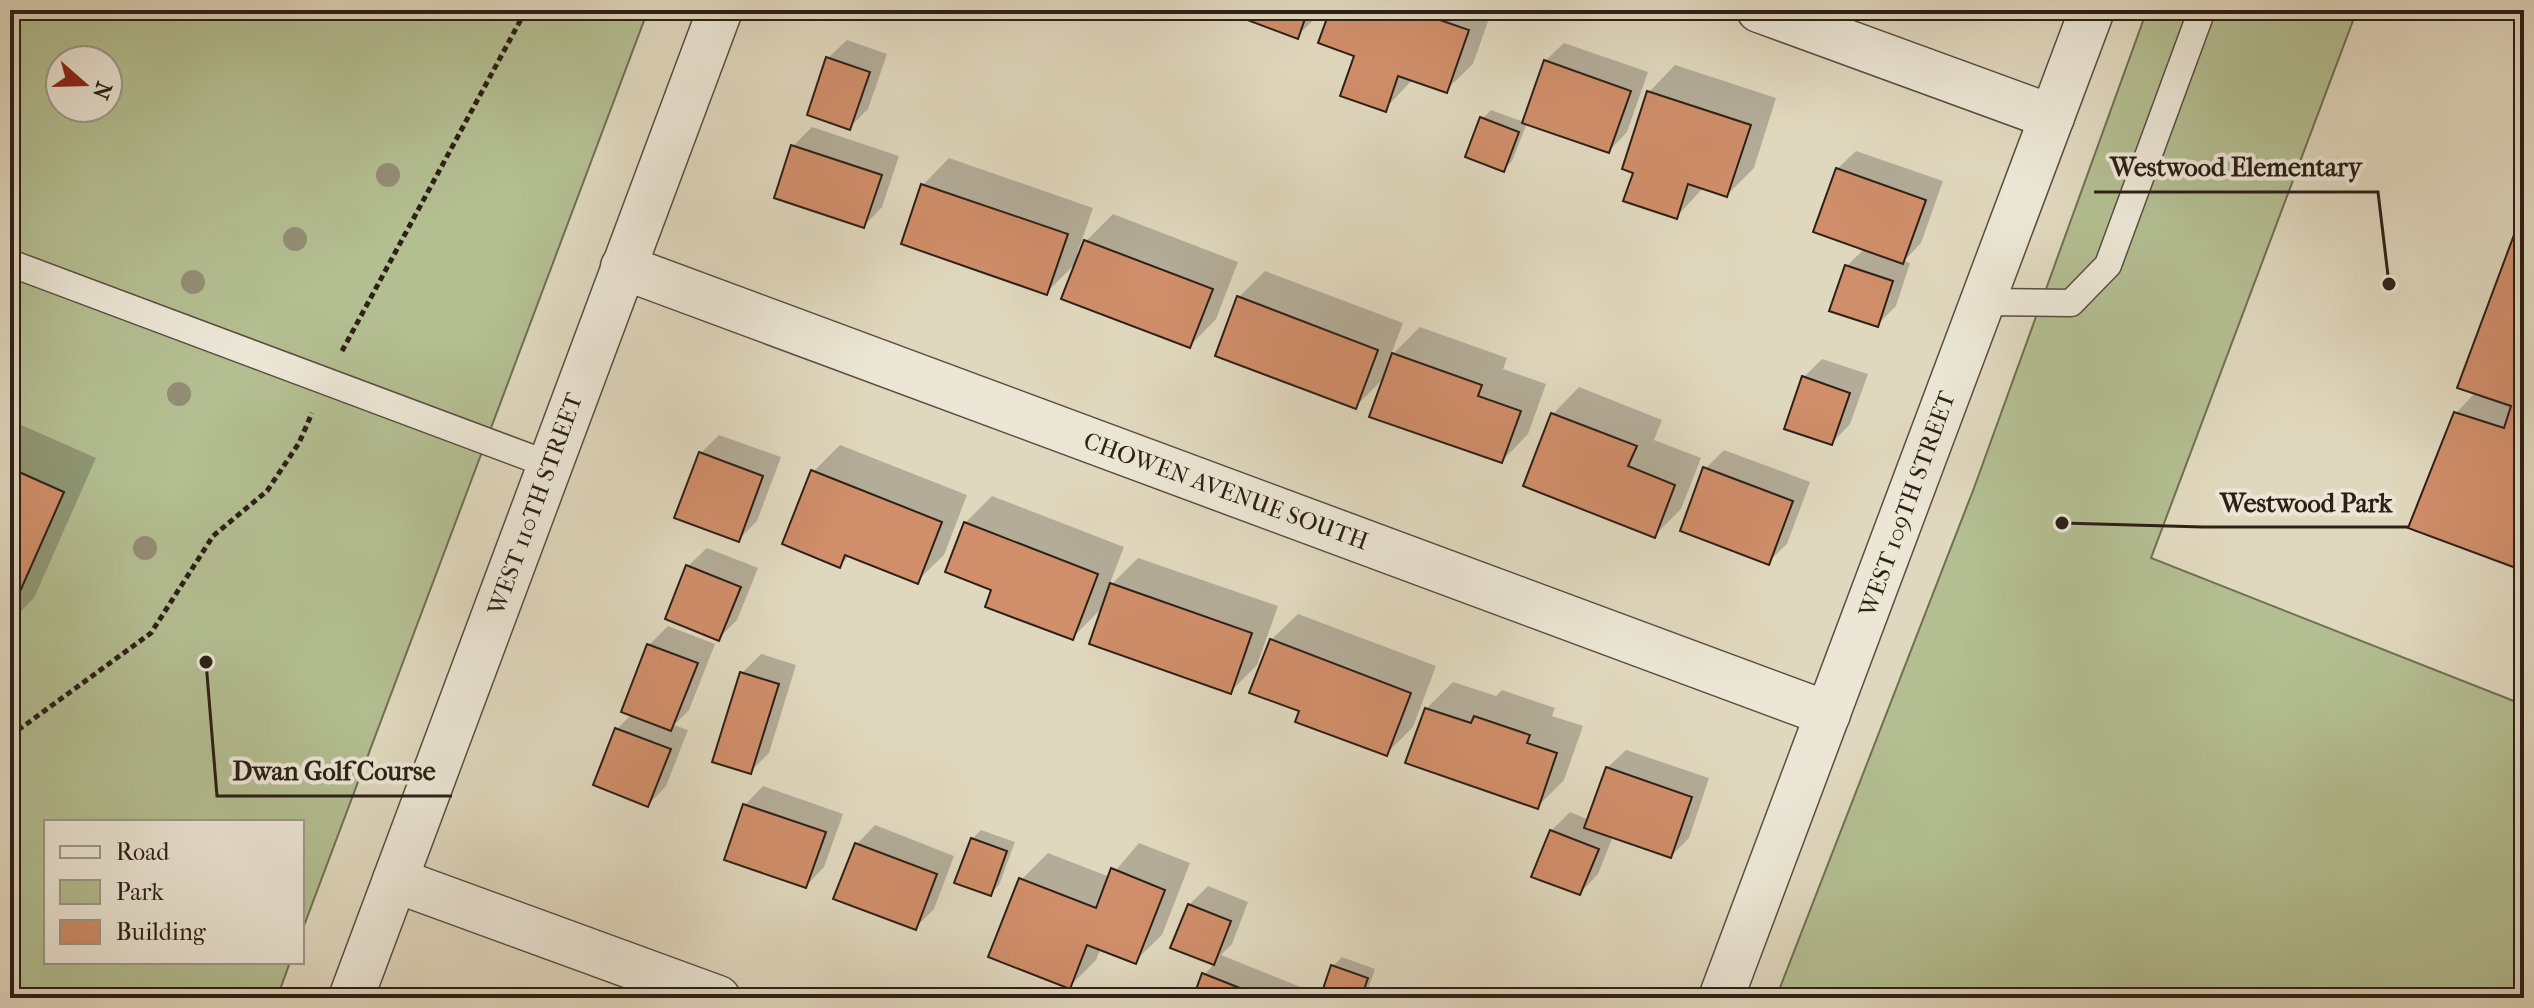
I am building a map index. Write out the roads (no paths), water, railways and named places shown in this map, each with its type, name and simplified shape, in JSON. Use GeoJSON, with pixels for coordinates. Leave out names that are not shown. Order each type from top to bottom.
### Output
{"type":"FeatureCollection","features":[{"type":"Feature","properties":{"kind":"street","name":"WEST 110TH STREET"},"geometry":{"type":"LineString","coordinates":[[351,998],[720,10]]}},
{"type":"Feature","properties":{"kind":"street"},"geometry":{"type":"LineString","coordinates":[[1759,10],[2052,117]]}},
{"type":"Feature","properties":{"kind":"street","name":"WEST 109TH STREET"},"geometry":{"type":"LineString","coordinates":[[1721,998],[2092,10]]}},
{"type":"Feature","properties":{"kind":"street","name":"CHOWEN AVENUE SOUTH"},"geometry":{"type":"LineString","coordinates":[[623,267],[1828,714]]}},
{"type":"Feature","properties":{"kind":"street"},"geometry":{"type":"LineString","coordinates":[[395,880],[718,998]]}},
{"type":"Feature","properties":{"kind":"lane"},"geometry":{"type":"LineString","coordinates":[[1982,302],[2071,303],[2108,265],[2202,10]]}},
{"type":"Feature","properties":{"kind":"lane"},"geometry":{"type":"LineString","coordinates":[[10,263],[550,465]]}},
{"type":"Feature","properties":{"kind":"place","name":"Westwood Elementary"},"geometry":{"type":"Point","coordinates":[2389,284]}},
{"type":"Feature","properties":{"kind":"place","name":"Westwood Park"},"geometry":{"type":"Point","coordinates":[2062,523]}},
{"type":"Feature","properties":{"kind":"place","name":"Dwan Golf Course"},"geometry":{"type":"Point","coordinates":[206,662]}}]}
